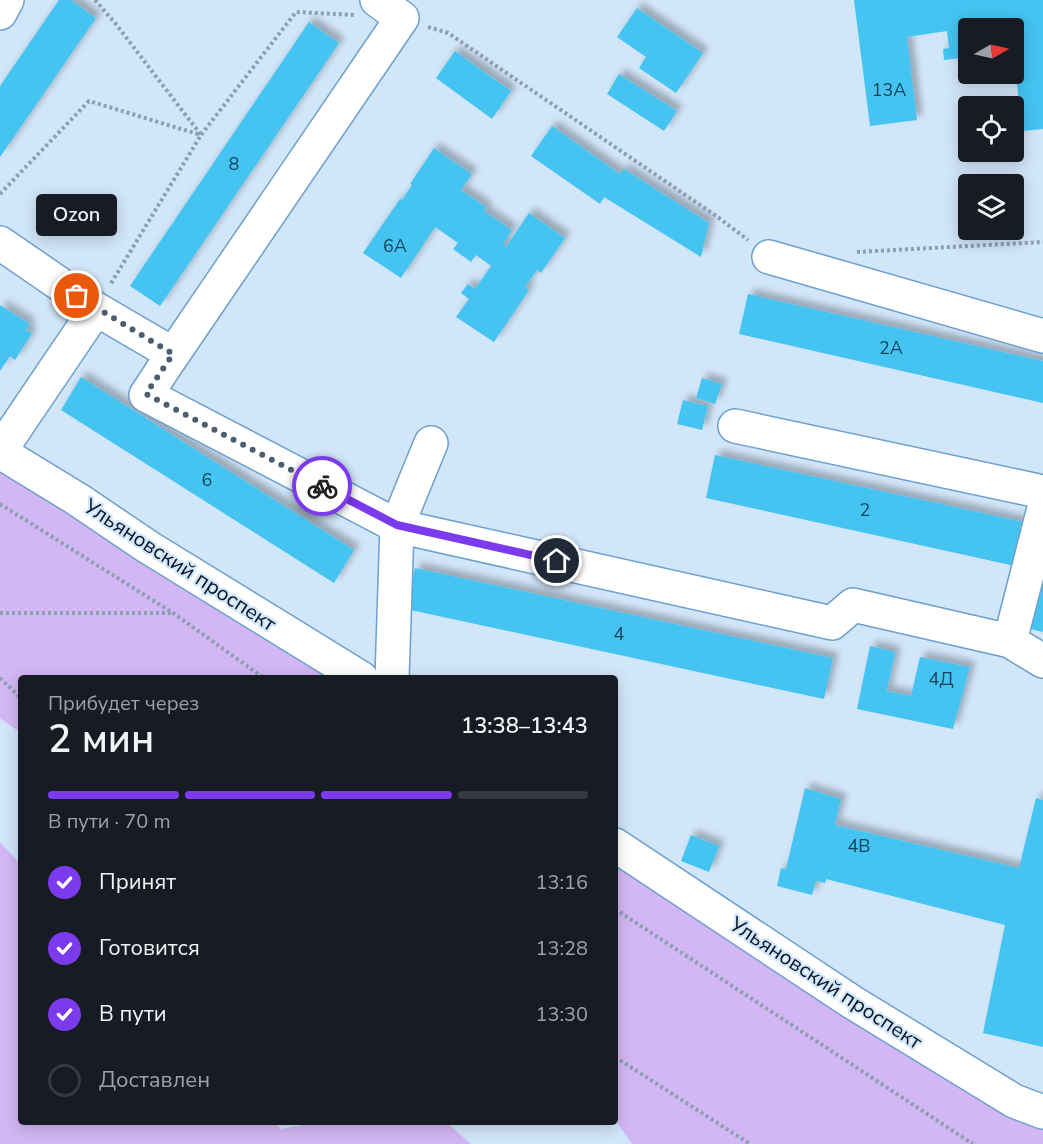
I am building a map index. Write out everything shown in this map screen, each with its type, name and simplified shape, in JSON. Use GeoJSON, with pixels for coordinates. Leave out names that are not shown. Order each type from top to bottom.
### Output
{"type":"FeatureCollection","features":[{"type":"Feature","properties":{"kind":"street"},"geometry":{"type":"LineString","coordinates":[[0,13],[7,0]]}},
{"type":"Feature","properties":{"kind":"street"},"geometry":{"type":"LineString","coordinates":[[390,9],[146,394],[397,525],[832,623],[853,605],[1010,641],[1043,661]]}},
{"type":"Feature","properties":{"kind":"street"},"geometry":{"type":"LineString","coordinates":[[0,243],[96,309],[173,354]]}},
{"type":"Feature","properties":{"kind":"street"},"geometry":{"type":"LineString","coordinates":[[769,256],[1043,336]]}},
{"type":"Feature","properties":{"kind":"street"},"geometry":{"type":"LineString","coordinates":[[0,452],[96,309]]}},
{"type":"Feature","properties":{"kind":"street"},"geometry":{"type":"LineString","coordinates":[[735,426],[1043,492]]}},
{"type":"Feature","properties":{"kind":"street"},"geometry":{"type":"LineString","coordinates":[[392,675],[397,525],[431,443]]}},
{"type":"Feature","properties":{"kind":"street","name":"Ульяновский проспект"},"geometry":{"type":"LineString","coordinates":[[0,452],[77,499],[148,547],[356,675]]}},
{"type":"Feature","properties":{"kind":"street"},"geometry":{"type":"LineString","coordinates":[[1010,641],[1043,512]]}},
{"type":"Feature","properties":{"kind":"street","name":"Ульяновский проспект"},"geometry":{"type":"LineString","coordinates":[[618,847],[852,1002],[1014,1101],[1043,1112]]}},
{"type":"Feature","properties":{"kind":"path"},"geometry":{"type":"LineString","coordinates":[[95,0],[201,135]]}},
{"type":"Feature","properties":{"kind":"path"},"geometry":{"type":"LineString","coordinates":[[96,309],[201,135],[296,12],[390,9],[448,33],[719,218],[769,256]]}},
{"type":"Feature","properties":{"kind":"path"},"geometry":{"type":"LineString","coordinates":[[0,194],[89,101],[201,135]]}},
{"type":"Feature","properties":{"kind":"path"},"geometry":{"type":"LineString","coordinates":[[852,252],[1043,242]]}},
{"type":"Feature","properties":{"kind":"path"},"geometry":{"type":"LineString","coordinates":[[0,504],[173,613],[260,675]]}},
{"type":"Feature","properties":{"kind":"path"},"geometry":{"type":"LineString","coordinates":[[0,613],[173,613]]}},
{"type":"Feature","properties":{"kind":"path"},"geometry":{"type":"LineString","coordinates":[[0,678],[18,695]]}},
{"type":"Feature","properties":{"kind":"path"},"geometry":{"type":"LineString","coordinates":[[618,911],[973,1144]]}},
{"type":"Feature","properties":{"kind":"path"},"geometry":{"type":"LineString","coordinates":[[618,1059],[750,1144]]}},
{"type":"Feature","properties":{"kind":"shaded area"},"geometry":{"type":"Polygon","coordinates":[[[0,452],[356,675],[18,675],[18,731],[0,718],[0,452]]]}},
{"type":"Feature","properties":{"kind":"shaded area"},"geometry":{"type":"Polygon","coordinates":[[[0,842],[18,862],[18,1125],[277,1125],[281,1129],[303,1125],[449,1125],[471,1144],[0,1144],[0,842]]]}},
{"type":"Feature","properties":{"kind":"shaded area"},"geometry":{"type":"Polygon","coordinates":[[[618,847],[1043,1112],[1043,1144],[632,1144],[618,1124],[618,847]]]}},
{"type":"Feature","properties":{"kind":"building"},"geometry":{"type":"Polygon","coordinates":[[[59,0],[71,0],[96,18],[0,157],[0,86],[59,0]]]}},
{"type":"Feature","properties":{"kind":"building"},"geometry":{"type":"Polygon","coordinates":[[[854,0],[1043,0],[1043,129],[1024,131],[1024,96],[1018,96],[1017,84],[1024,84],[1024,18],[958,18],[958,58],[944,60],[943,49],[949,48],[947,31],[907,37],[917,120],[870,126],[854,0]]]}},
{"type":"Feature","properties":{"kind":"building"},"geometry":{"type":"Polygon","coordinates":[[[637,8],[703,53],[676,93],[639,68],[646,57],[617,37],[637,8]]]}},
{"type":"Feature","properties":{"kind":"building"},"geometry":{"type":"Polygon","coordinates":[[[309,22],[339,43],[160,306],[130,286],[309,22]]]}},
{"type":"Feature","properties":{"kind":"building"},"geometry":{"type":"Polygon","coordinates":[[[455,51],[511,91],[492,119],[436,78],[455,51]]]}},
{"type":"Feature","properties":{"kind":"building"},"geometry":{"type":"Polygon","coordinates":[[[619,74],[677,111],[664,131],[607,94],[619,74]]]}},
{"type":"Feature","properties":{"kind":"building"},"geometry":{"type":"Polygon","coordinates":[[[552,126],[620,174],[624,169],[709,223],[701,257],[604,197],[600,204],[531,156],[552,126]]]}},
{"type":"Feature","properties":{"kind":"building"},"geometry":{"type":"Polygon","coordinates":[[[434,148],[472,174],[461,190],[486,207],[484,211],[512,230],[503,244],[506,247],[529,213],[565,238],[541,273],[537,270],[525,287],[529,290],[494,342],[456,317],[469,299],[461,293],[468,284],[475,289],[491,266],[476,255],[471,262],[453,249],[458,243],[435,227],[401,278],[363,253],[400,199],[402,200],[434,148]]]}},
{"type":"Feature","properties":{"kind":"building"},"geometry":{"type":"Polygon","coordinates":[[[748,294],[1043,361],[1043,403],[739,334],[748,294]]]}},
{"type":"Feature","properties":{"kind":"building"},"geometry":{"type":"Polygon","coordinates":[[[0,305],[30,324],[26,330],[32,333],[15,360],[10,356],[0,371],[0,305]]]}},
{"type":"Feature","properties":{"kind":"building"},"geometry":{"type":"Polygon","coordinates":[[[81,377],[354,550],[334,583],[61,410],[81,377]]]}},
{"type":"Feature","properties":{"kind":"building"},"geometry":{"type":"Polygon","coordinates":[[[702,378],[722,384],[715,404],[696,398],[702,378]]]}},
{"type":"Feature","properties":{"kind":"building"},"geometry":{"type":"Polygon","coordinates":[[[683,400],[708,406],[702,430],[677,424],[683,400]]]}},
{"type":"Feature","properties":{"kind":"building"},"geometry":{"type":"Polygon","coordinates":[[[715,455],[1024,522],[1015,566],[706,498],[715,455]]]}},
{"type":"Feature","properties":{"kind":"building"},"geometry":{"type":"Polygon","coordinates":[[[415,568],[833,658],[824,699],[406,609],[415,568]]]}},
{"type":"Feature","properties":{"kind":"building"},"geometry":{"type":"Polygon","coordinates":[[[1043,576],[1043,632],[1031,629],[1043,576]]]}},
{"type":"Feature","properties":{"kind":"building"},"geometry":{"type":"Polygon","coordinates":[[[870,646],[895,652],[887,691],[911,696],[920,657],[970,667],[953,729],[857,709],[870,646]]]}},
{"type":"Feature","properties":{"kind":"building"},"geometry":{"type":"Polygon","coordinates":[[[805,788],[841,799],[835,825],[1019,868],[1036,798],[1043,800],[1043,1047],[983,1033],[1005,925],[826,879],[825,883],[816,881],[812,895],[777,886],[781,868],[786,869],[805,788]]]}},
{"type":"Feature","properties":{"kind":"building"},"geometry":{"type":"Polygon","coordinates":[[[691,835],[719,846],[709,872],[681,861],[691,835]]]}},
{"type":"Feature","properties":{"kind":"way so far"},"geometry":{"type":"LineString","coordinates":[[77,296],[173,354],[146,394],[322,486]]}},
{"type":"Feature","properties":{"kind":"place","name":"Ozon"},"geometry":{"type":"Point","coordinates":[77,296]}},
{"type":"Feature","properties":{"kind":"route"},"geometry":{"type":"LineString","coordinates":[[322,486],[397,525],[557,561]]}}]}
